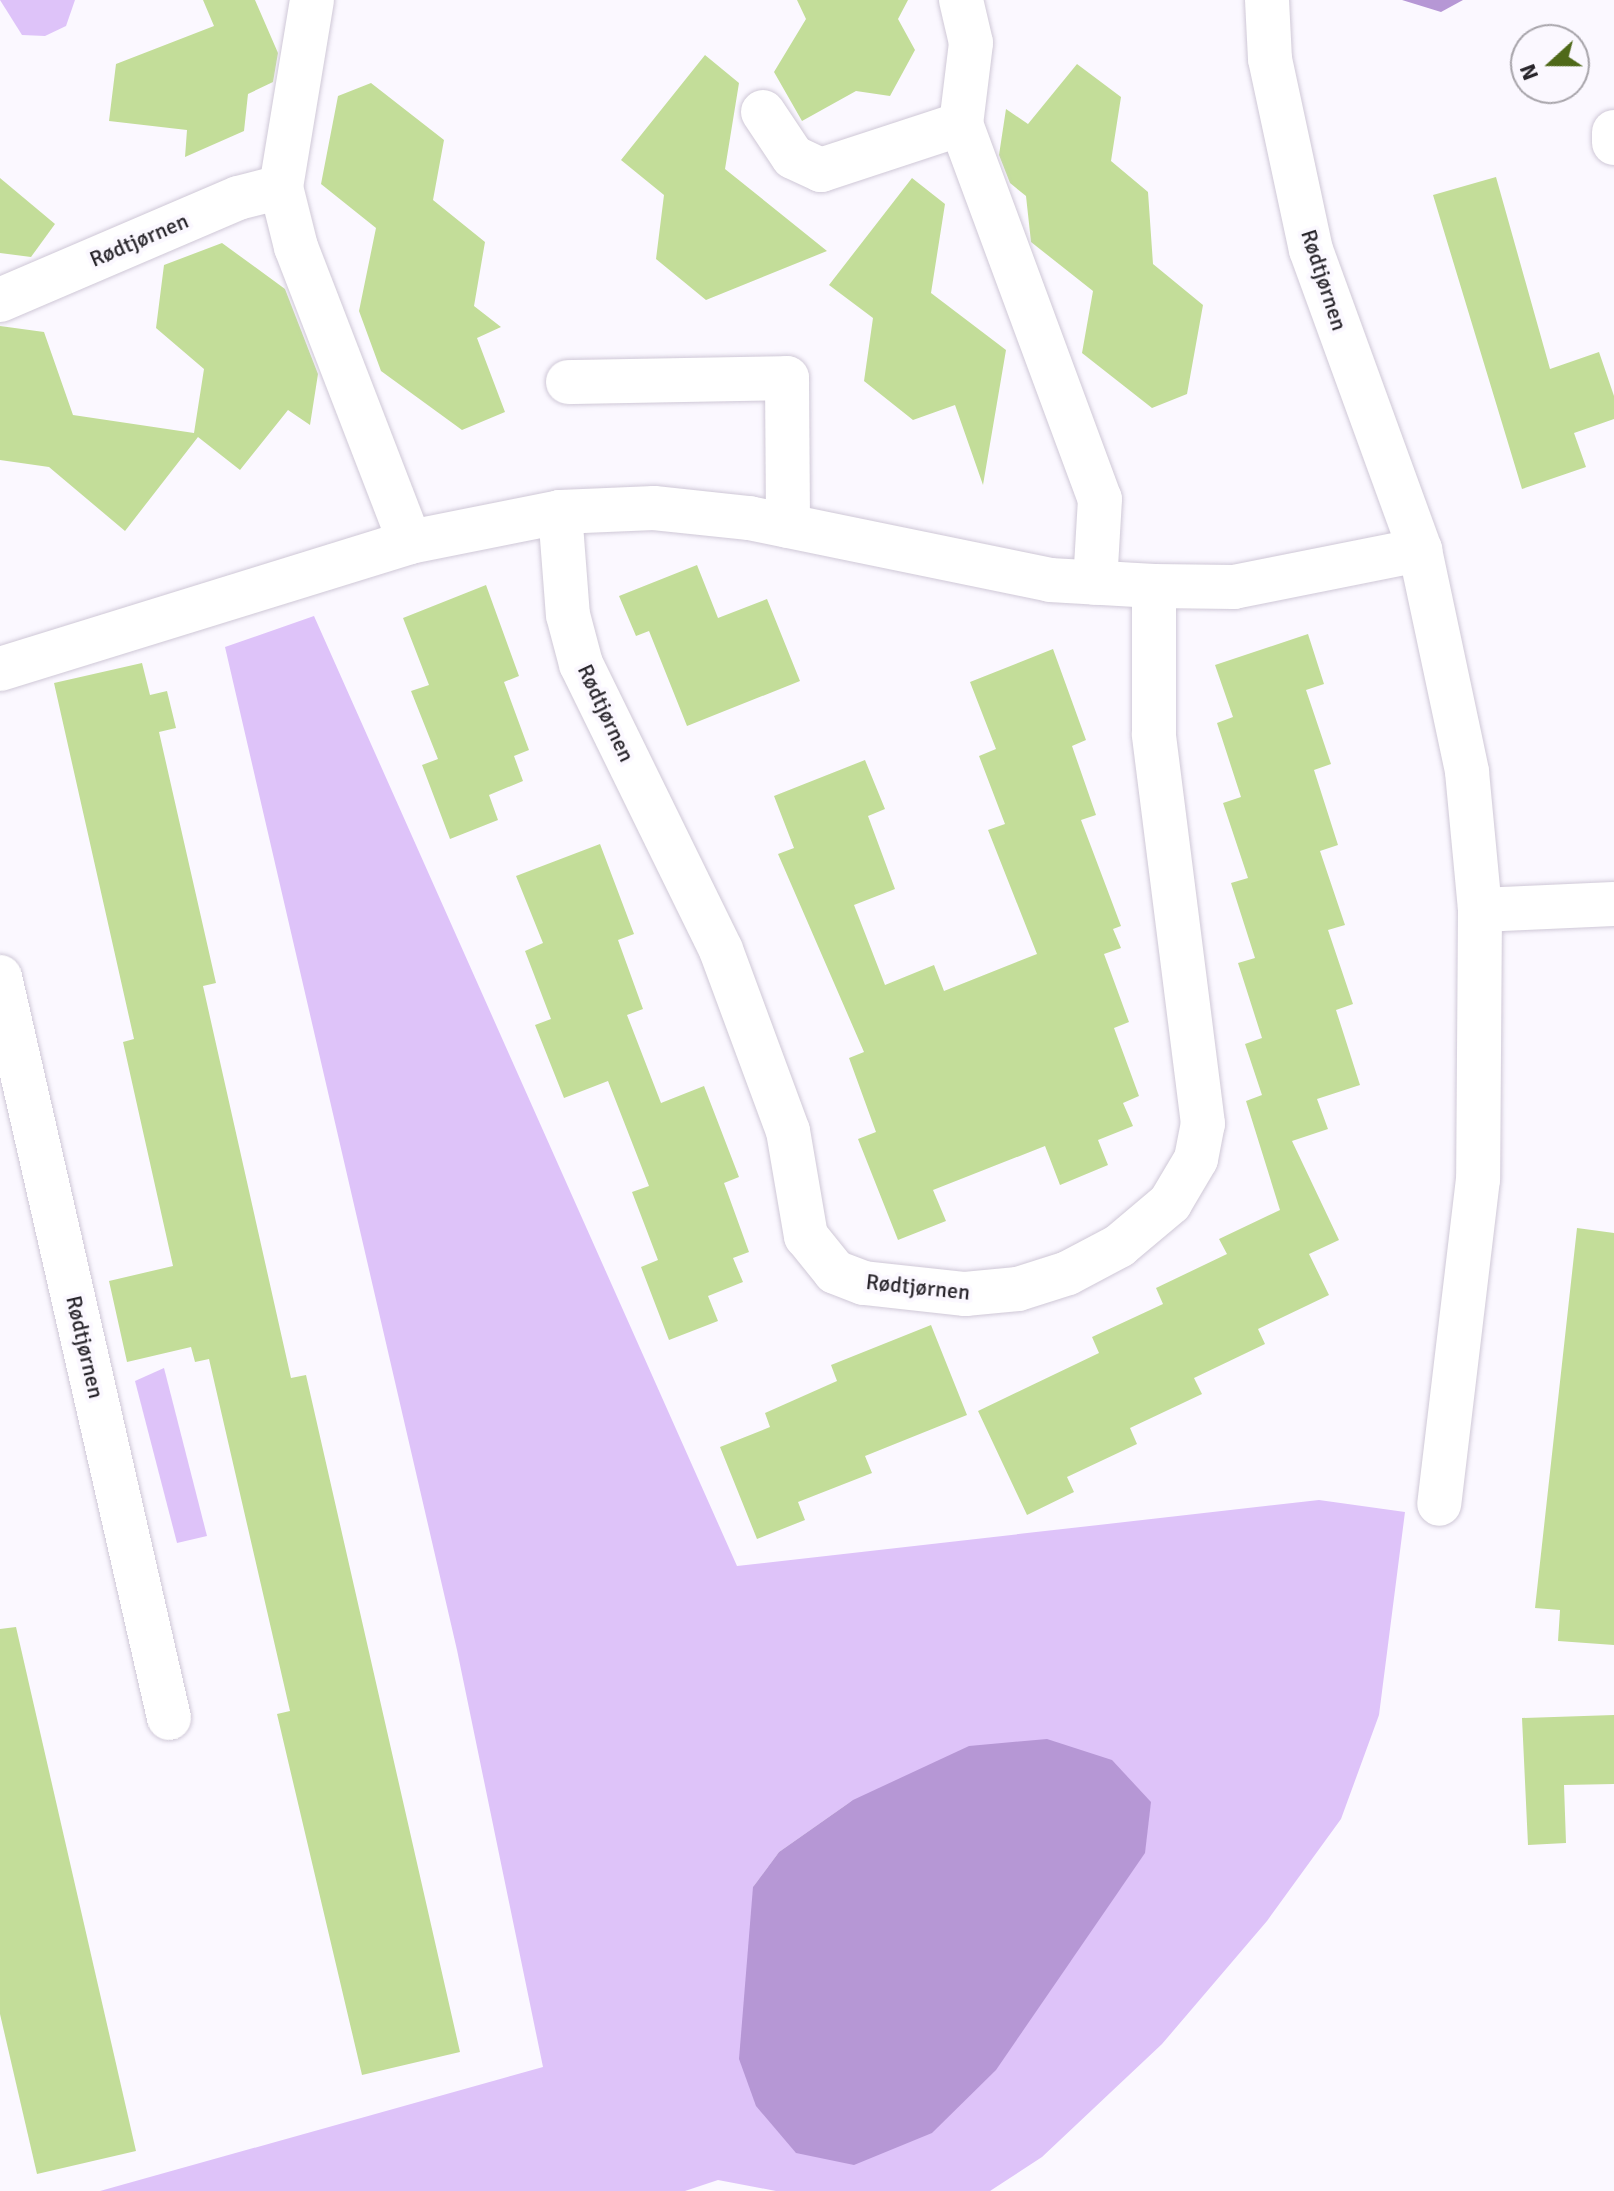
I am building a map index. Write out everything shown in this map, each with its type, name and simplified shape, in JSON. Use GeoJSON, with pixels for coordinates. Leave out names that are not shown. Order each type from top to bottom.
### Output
{"type":"FeatureCollection","features":[{"type":"Feature","properties":{"kind":"street"},"geometry":{"type":"LineString","coordinates":[[312,0],[281,187],[296,247],[410,542]]}},
{"type":"Feature","properties":{"kind":"street"},"geometry":{"type":"LineString","coordinates":[[961,0],[971,43],[961,124],[1100,499],[1095,583]]}},
{"type":"Feature","properties":{"kind":"street","name":"Rødtjørnen"},"geometry":{"type":"LineString","coordinates":[[1267,0],[1270,59],[1311,250],[1420,550],[1467,772],[1480,910],[1478,1179],[1439,1504]]}},
{"type":"Feature","properties":{"kind":"street"},"geometry":{"type":"LineString","coordinates":[[763,112],[793,157],[821,170],[961,124]]}},
{"type":"Feature","properties":{"kind":"street"},"geometry":{"type":"LineString","coordinates":[[1614,132],[1614,143]]}},
{"type":"Feature","properties":{"kind":"street","name":"Rødtjørnen"},"geometry":{"type":"LineString","coordinates":[[0,300],[238,198],[281,187]]}},
{"type":"Feature","properties":{"kind":"street"},"geometry":{"type":"LineString","coordinates":[[568,382],[787,378],[788,526]]}},
{"type":"Feature","properties":{"kind":"street"},"geometry":{"type":"LineString","coordinates":[[0,669],[410,542],[560,512],[654,508],[788,526],[1095,583],[1154,586],[1234,587],[1420,550]]}},
{"type":"Feature","properties":{"kind":"street","name":"Rødtjørnen"},"geometry":{"type":"LineString","coordinates":[[560,512],[568,615],[581,664],[721,950],[788,1131],[806,1236],[835,1272],[864,1283],[965,1294],[1018,1289],[1068,1273],[1119,1246],[1170,1203],[1196,1159],[1203,1124],[1154,734],[1154,586]]}},
{"type":"Feature","properties":{"kind":"street"},"geometry":{"type":"LineString","coordinates":[[1480,910],[1614,904]]}},
{"type":"Feature","properties":{"kind":"street","name":"Rødtjørnen"},"geometry":{"type":"LineString","coordinates":[[0,977],[169,1718]]}},
{"type":"Feature","properties":{"kind":"shaded area"},"geometry":{"type":"Polygon","coordinates":[[[0,0],[75,0],[66,26],[45,36],[22,35],[0,0]]]}},
{"type":"Feature","properties":{"kind":"shaded area"},"geometry":{"type":"Polygon","coordinates":[[[1402,0],[1463,0],[1441,12],[1402,0]]]}},
{"type":"Feature","properties":{"kind":"shaded area"},"geometry":{"type":"Polygon","coordinates":[[[314,616],[737,1566],[1319,1500],[1405,1512],[1379,1715],[1341,1819],[1267,1921],[1162,2044],[1042,2157],[990,2191],[776,2191],[718,2180],[685,2191],[100,2191],[543,2067],[457,1650],[225,647],[314,616]],[[853,1800],[779,1852],[753,1887],[853,1800]]]}},
{"type":"Feature","properties":{"kind":"shaded area"},"geometry":{"type":"Polygon","coordinates":[[[164,1368],[207,1536],[177,1543],[135,1381],[164,1368]]]}},
{"type":"Feature","properties":{"kind":"shaded area"},"geometry":{"type":"Polygon","coordinates":[[[1047,1739],[1112,1760],[1151,1802],[1145,1853],[996,2070],[932,2133],[854,2165],[796,2153],[756,2106],[739,2059],[753,1887],[779,1852],[853,1800],[969,1746],[1047,1739]]]}},
{"type":"Feature","properties":{"kind":"building"},"geometry":{"type":"Polygon","coordinates":[[[203,0],[255,0],[278,53],[273,82],[248,94],[244,131],[185,157],[187,130],[109,121],[116,64],[214,26],[203,0]]]}},
{"type":"Feature","properties":{"kind":"building"},"geometry":{"type":"Polygon","coordinates":[[[797,0],[908,0],[898,19],[915,50],[890,96],[856,91],[802,121],[774,72],[806,19],[797,0]]]}},
{"type":"Feature","properties":{"kind":"building"},"geometry":{"type":"Polygon","coordinates":[[[705,55],[739,83],[725,169],[827,251],[706,300],[656,259],[664,195],[621,160],[705,55]]]}},
{"type":"Feature","properties":{"kind":"building"},"geometry":{"type":"Polygon","coordinates":[[[1077,64],[1121,97],[1111,161],[1148,192],[1153,264],[1203,305],[1187,394],[1152,408],[1082,353],[1093,291],[1031,242],[1026,196],[1010,183],[999,155],[1006,109],[1028,124],[1077,64]]]}},
{"type":"Feature","properties":{"kind":"building"},"geometry":{"type":"Polygon","coordinates":[[[371,83],[444,140],[433,200],[485,242],[474,306],[501,327],[477,338],[505,412],[462,430],[381,371],[359,311],[376,228],[321,184],[338,96],[371,83]]]}},
{"type":"Feature","properties":{"kind":"building"},"geometry":{"type":"Polygon","coordinates":[[[1496,177],[1550,369],[1599,352],[1614,396],[1614,419],[1574,433],[1586,467],[1522,489],[1433,195],[1496,177]]]}},
{"type":"Feature","properties":{"kind":"building"},"geometry":{"type":"Polygon","coordinates":[[[0,178],[55,224],[31,257],[0,253],[0,178]]]}},
{"type":"Feature","properties":{"kind":"building"},"geometry":{"type":"Polygon","coordinates":[[[912,178],[945,204],[931,293],[1006,350],[983,485],[955,405],[913,420],[864,381],[873,318],[829,285],[912,178]]]}},
{"type":"Feature","properties":{"kind":"building"},"geometry":{"type":"Polygon","coordinates":[[[222,243],[285,289],[318,374],[310,425],[288,410],[240,470],[198,437],[125,531],[49,467],[0,460],[0,326],[44,332],[73,415],[194,433],[204,369],[156,328],[164,265],[222,243]]]}},
{"type":"Feature","properties":{"kind":"building"},"geometry":{"type":"Polygon","coordinates":[[[697,565],[718,618],[767,599],[800,681],[687,726],[649,631],[636,636],[619,596],[697,565]]]}},
{"type":"Feature","properties":{"kind":"building"},"geometry":{"type":"Polygon","coordinates":[[[486,585],[519,676],[504,682],[529,750],[514,756],[523,781],[489,795],[498,820],[450,839],[422,765],[438,759],[411,691],[429,685],[403,618],[486,585]]]}},
{"type":"Feature","properties":{"kind":"building"},"geometry":{"type":"Polygon","coordinates":[[[1308,634],[1324,684],[1306,690],[1331,764],[1314,770],[1338,845],[1320,851],[1345,925],[1328,930],[1353,1004],[1336,1010],[1360,1085],[1317,1099],[1328,1129],[1292,1141],[1339,1240],[1309,1254],[1329,1295],[1258,1329],[1265,1344],[1194,1378],[1202,1394],[1130,1428],[1137,1444],[1067,1477],[1074,1492],[1027,1515],[978,1411],[1099,1353],[1092,1337],[1163,1304],[1156,1288],[1227,1254],[1219,1239],[1280,1210],[1246,1101],[1262,1095],[1245,1044],[1262,1038],[1238,963],[1255,958],[1231,883],[1248,878],[1223,803],[1241,797],[1217,723],[1233,717],[1215,665],[1308,634]]]}},
{"type":"Feature","properties":{"kind":"building"},"geometry":{"type":"Polygon","coordinates":[[[1053,649],[1086,740],[1072,746],[1096,815],[1081,820],[1121,926],[1113,929],[1121,948],[1104,954],[1129,1022],[1114,1028],[1139,1096],[1123,1103],[1133,1126],[1098,1140],[1108,1165],[1060,1185],[1045,1146],[933,1190],[946,1221],[898,1240],[858,1139],[876,1132],[849,1058],[864,1052],[778,854],[794,848],[774,796],[865,760],[885,809],[868,816],[895,889],[854,905],[885,985],[934,965],[944,991],[1037,954],[988,830],[1005,824],[979,756],[996,749],[970,682],[1053,649]]]}},
{"type":"Feature","properties":{"kind":"building"},"geometry":{"type":"Polygon","coordinates":[[[142,663],[150,695],[167,691],[176,728],[159,732],[216,983],[203,986],[291,1378],[306,1375],[460,2052],[362,2075],[277,1714],[290,1711],[209,1359],[195,1362],[191,1347],[127,1362],[109,1281],[173,1266],[123,1042],[134,1039],[54,683],[142,663]]]}},
{"type":"Feature","properties":{"kind":"building"},"geometry":{"type":"Polygon","coordinates":[[[600,844],[634,934],[618,940],[643,1009],[627,1015],[661,1103],[704,1086],[739,1177],[724,1183],[749,1252],[733,1258],[743,1282],[708,1296],[718,1321],[669,1340],[641,1267],[658,1260],[632,1192],[649,1186],[608,1081],[564,1098],[535,1025],[551,1019],[525,951],[543,943],[516,876],[600,844]]]}},
{"type":"Feature","properties":{"kind":"building"},"geometry":{"type":"Polygon","coordinates":[[[1577,1228],[1614,1233],[1614,1645],[1558,1641],[1560,1610],[1535,1608],[1577,1228]]]}},
{"type":"Feature","properties":{"kind":"building"},"geometry":{"type":"Polygon","coordinates":[[[931,1325],[967,1415],[865,1456],[872,1473],[798,1502],[805,1520],[757,1539],[720,1447],[770,1427],[765,1413],[837,1381],[831,1365],[931,1325]]]}},
{"type":"Feature","properties":{"kind":"building"},"geometry":{"type":"Polygon","coordinates":[[[16,1627],[136,2151],[37,2174],[0,2014],[0,1629],[16,1627]]]}},
{"type":"Feature","properties":{"kind":"building"},"geometry":{"type":"Polygon","coordinates":[[[1614,1715],[1614,1784],[1564,1785],[1566,1843],[1528,1845],[1522,1718],[1614,1715]]]}}]}
